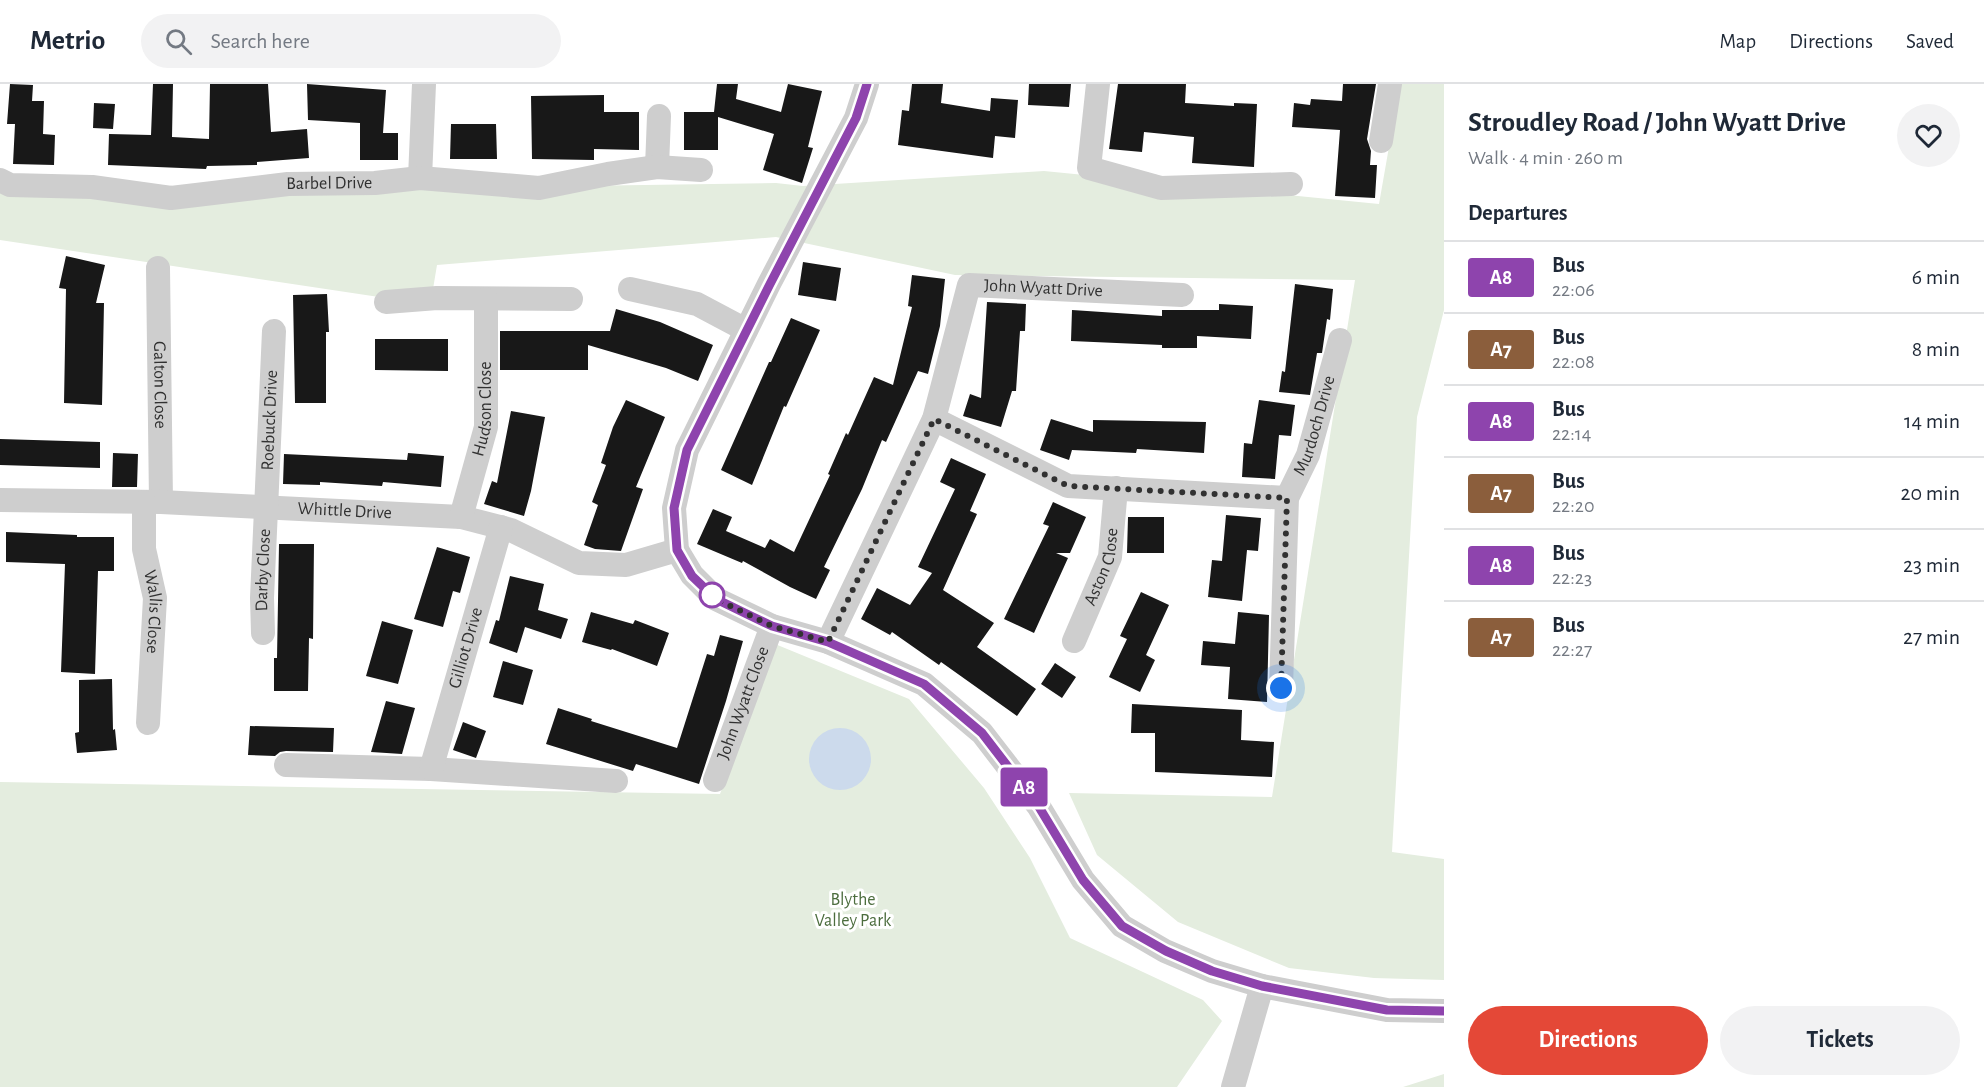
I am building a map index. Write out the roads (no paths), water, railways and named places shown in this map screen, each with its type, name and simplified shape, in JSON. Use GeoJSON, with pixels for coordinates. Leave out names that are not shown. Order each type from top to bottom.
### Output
{"type":"FeatureCollection","features":[{"type":"Feature","properties":{"kind":"street"},"geometry":{"type":"LineString","coordinates":[[420,178],[424,84]]}},
{"type":"Feature","properties":{"kind":"street"},"geometry":{"type":"LineString","coordinates":[[867,84],[856,118],[746,330],[687,450],[674,508],[677,550],[692,576],[716,599],[772,626],[828,642],[924,684],[982,733],[1039,807],[1083,880],[1122,926],[1166,951],[1212,971],[1262,986],[1387,1010],[1444,1011]]}},
{"type":"Feature","properties":{"kind":"street"},"geometry":{"type":"LineString","coordinates":[[1098,84],[1089,168],[1161,188],[1291,184]]}},
{"type":"Feature","properties":{"kind":"street"},"geometry":{"type":"LineString","coordinates":[[1381,141],[1390,84]]}},
{"type":"Feature","properties":{"kind":"street"},"geometry":{"type":"LineString","coordinates":[[657,167],[658,116]]}},
{"type":"Feature","properties":{"kind":"street","name":"Barbel Drive"},"geometry":{"type":"LineString","coordinates":[[0,180],[10,185],[92,187],[171,198],[288,184],[375,183],[420,178],[539,188],[657,167],[701,170]]}},
{"type":"Feature","properties":{"kind":"street","name":"Galton Close"},"geometry":{"type":"LineString","coordinates":[[153,502],[158,268]]}},
{"type":"Feature","properties":{"kind":"street","name":"John Wyatt Drive"},"geometry":{"type":"LineString","coordinates":[[828,642],[934,419],[969,285],[1182,295]]}},
{"type":"Feature","properties":{"kind":"street"},"geometry":{"type":"LineString","coordinates":[[630,289],[697,304],[746,330]]}},
{"type":"Feature","properties":{"kind":"street"},"geometry":{"type":"LineString","coordinates":[[386,302],[437,298],[571,299]]}},
{"type":"Feature","properties":{"kind":"street","name":"Hudson Close"},"geometry":{"type":"LineString","coordinates":[[461,517],[486,427],[486,299]]}},
{"type":"Feature","properties":{"kind":"street","name":"Roebuck Drive"},"geometry":{"type":"LineString","coordinates":[[266,508],[274,332]]}},
{"type":"Feature","properties":{"kind":"street","name":"Murdoch Drive"},"geometry":{"type":"LineString","coordinates":[[1281,688],[1287,498],[1308,455],[1340,340]]}},
{"type":"Feature","properties":{"kind":"street"},"geometry":{"type":"LineString","coordinates":[[934,419],[1068,486],[1287,498]]}},
{"type":"Feature","properties":{"kind":"street","name":"Aston Close"},"geometry":{"type":"LineString","coordinates":[[1074,641],[1110,557],[1116,488]]}},
{"type":"Feature","properties":{"kind":"street","name":"Whittle Drive"},"geometry":{"type":"LineString","coordinates":[[0,500],[153,502],[398,512],[461,517],[511,530],[579,563],[626,565],[677,550]]}},
{"type":"Feature","properties":{"kind":"street","name":"Wallis Close"},"geometry":{"type":"LineString","coordinates":[[148,723],[155,598],[144,549],[153,502]]}},
{"type":"Feature","properties":{"kind":"street","name":"Darby Close"},"geometry":{"type":"LineString","coordinates":[[263,633],[262,598],[266,508]]}},
{"type":"Feature","properties":{"kind":"street","name":"Gilliot Drive"},"geometry":{"type":"LineString","coordinates":[[431,769],[501,527]]}},
{"type":"Feature","properties":{"kind":"street","name":"John Wyatt Close"},"geometry":{"type":"LineString","coordinates":[[715,780],[772,626]]}},
{"type":"Feature","properties":{"kind":"street"},"geometry":{"type":"LineString","coordinates":[[286,765],[431,769],[616,781]]}},
{"type":"Feature","properties":{"kind":"street"},"geometry":{"type":"LineString","coordinates":[[1233,1087],[1262,986]]}},
{"type":"Feature","properties":{"kind":"water"},"geometry":{"type":"Polygon","coordinates":[[[840,728],[852,730],[862,737],[869,747],[871,759],[869,771],[862,781],[852,788],[840,790],[828,788],[818,781],[811,771],[809,759],[811,747],[818,737],[828,730],[840,728]]]}},
{"type":"Feature","properties":{"kind":"park label","name":"Blythe Valley Park"},"geometry":{"type":"Point","coordinates":[853,910]}}]}
